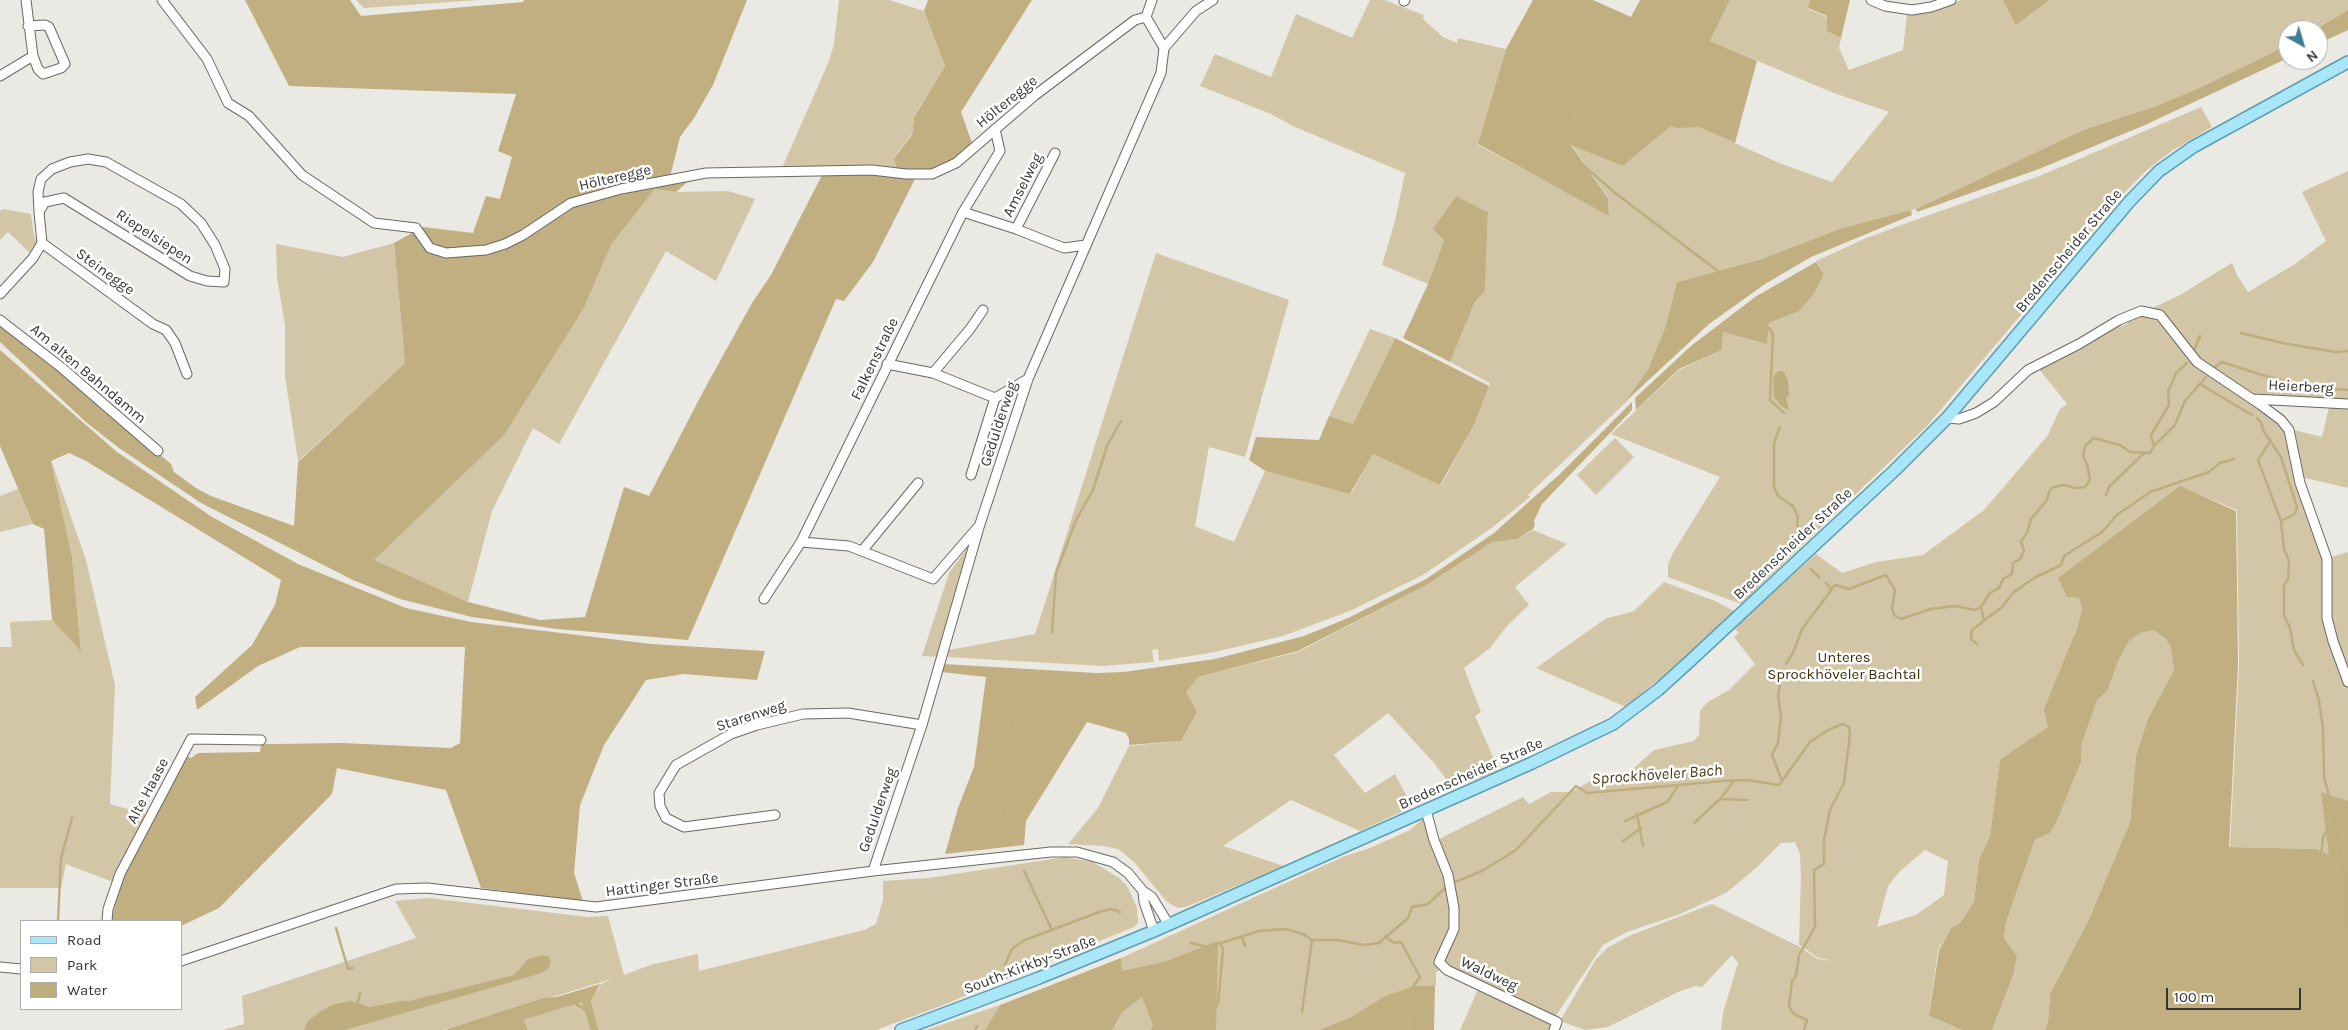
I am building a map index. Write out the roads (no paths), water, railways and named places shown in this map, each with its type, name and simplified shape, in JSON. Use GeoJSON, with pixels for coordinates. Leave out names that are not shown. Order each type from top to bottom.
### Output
{"type":"FeatureCollection","features":[{"type":"Feature","properties":{"kind":"main road","name":"Bredenscheider Straße"},"geometry":{"type":"LineString","coordinates":[[1169,925],[1580,741],[1613,724],[1634,709],[1690,661],[1947,418],[2129,202],[2159,171],[2193,147],[2348,62]]}},
{"type":"Feature","properties":{"kind":"main road","name":"South-Kirkby-Straße"},"geometry":{"type":"LineString","coordinates":[[901,1030],[1054,972],[1169,925]]}},
{"type":"Feature","properties":{"kind":"street"},"geometry":{"type":"LineString","coordinates":[[26,0],[28,26],[33,56],[38,69],[42,74],[61,68],[64,64],[49,27],[44,25],[28,26]]}},
{"type":"Feature","properties":{"kind":"street","name":"Hölteregge"},"geometry":{"type":"LineString","coordinates":[[162,0],[207,59],[228,103],[249,116],[302,175],[374,223],[416,228],[420,236],[436,251],[446,253],[486,250],[522,236],[571,203],[621,189],[706,173],[872,170],[906,174],[932,174],[956,162],[995,129],[1132,22],[1146,17]]}},
{"type":"Feature","properties":{"kind":"street"},"geometry":{"type":"LineString","coordinates":[[1152,0],[1146,17],[1164,48],[1196,11],[1214,0]]}},
{"type":"Feature","properties":{"kind":"street"},"geometry":{"type":"LineString","coordinates":[[1871,0],[1885,6],[1912,10],[1931,7],[1951,0]]}},
{"type":"Feature","properties":{"kind":"street","name":"Gedulderweg"},"geometry":{"type":"LineString","coordinates":[[873,872],[922,725],[980,524],[1028,378],[1161,73],[1164,48]]}},
{"type":"Feature","properties":{"kind":"street"},"geometry":{"type":"LineString","coordinates":[[0,76],[33,56]]}},
{"type":"Feature","properties":{"kind":"street","name":"Falkenstraße"},"geometry":{"type":"LineString","coordinates":[[764,599],[801,542],[963,212],[1000,151],[995,129]]}},
{"type":"Feature","properties":{"kind":"street","name":"Amselweg"},"geometry":{"type":"LineString","coordinates":[[1016,229],[1055,153]]}},
{"type":"Feature","properties":{"kind":"street","name":"Riepelsiepen"},"geometry":{"type":"LineString","coordinates":[[39,212],[45,202],[64,198],[76,203],[190,276],[207,282],[224,282],[225,269],[215,245],[201,223],[181,204],[106,162],[88,159],[70,162],[52,169],[41,179],[38,192],[39,212],[42,243]]}},
{"type":"Feature","properties":{"kind":"street","name":"Amselweg"},"geometry":{"type":"LineString","coordinates":[[963,212],[1016,229],[1064,248],[1086,245]]}},
{"type":"Feature","properties":{"kind":"street"},"geometry":{"type":"LineString","coordinates":[[0,294],[33,258],[42,243]]}},
{"type":"Feature","properties":{"kind":"street","name":"Steinegge"},"geometry":{"type":"LineString","coordinates":[[42,243],[153,324],[166,330],[175,342],[187,374]]}},
{"type":"Feature","properties":{"kind":"street"},"geometry":{"type":"LineString","coordinates":[[933,373],[970,329],[983,310]]}},
{"type":"Feature","properties":{"kind":"street"},"geometry":{"type":"LineString","coordinates":[[1947,418],[1959,419],[1976,413],[1994,402],[2028,370],[2079,344],[2119,320],[2141,311],[2161,316],[2197,362],[2252,398],[2281,420],[2291,435],[2300,483],[2327,559],[2328,618],[2333,641],[2348,682]]}},
{"type":"Feature","properties":{"kind":"street","name":"Am alten Bahndamm"},"geometry":{"type":"LineString","coordinates":[[0,320],[62,368],[158,451]]}},
{"type":"Feature","properties":{"kind":"street"},"geometry":{"type":"LineString","coordinates":[[887,364],[933,373],[995,398]]}},
{"type":"Feature","properties":{"kind":"street"},"geometry":{"type":"LineString","coordinates":[[971,475],[995,398],[1028,378]]}},
{"type":"Feature","properties":{"kind":"street","name":"Heierberg"},"geometry":{"type":"LineString","coordinates":[[2252,398],[2348,404]]}},
{"type":"Feature","properties":{"kind":"street"},"geometry":{"type":"LineString","coordinates":[[862,551],[918,483]]}},
{"type":"Feature","properties":{"kind":"street"},"geometry":{"type":"LineString","coordinates":[[801,542],[849,546],[933,579],[980,524]]}},
{"type":"Feature","properties":{"kind":"street","name":"Starenweg"},"geometry":{"type":"LineString","coordinates":[[775,815],[684,827],[666,818],[660,806],[659,793],[676,764],[731,734],[757,725],[803,714],[848,713],[922,725]]}},
{"type":"Feature","properties":{"kind":"street","name":"Alte Haase"},"geometry":{"type":"LineString","coordinates":[[107,920],[108,909],[120,874],[191,739],[261,740]]}},
{"type":"Feature","properties":{"kind":"street","name":"Waldweg"},"geometry":{"type":"LineString","coordinates":[[1426,810],[1434,840],[1449,881],[1454,908],[1454,929],[1439,962],[1447,970],[1557,1022],[1554,1030]]}},
{"type":"Feature","properties":{"kind":"street","name":"Hattinger Straße"},"geometry":{"type":"LineString","coordinates":[[182,961],[396,889],[427,888],[596,906],[1051,852],[1077,852],[1103,857],[1113,862],[1128,873],[1143,891],[1152,897],[1169,925]]}},
{"type":"Feature","properties":{"kind":"street","name":"Hattinger Straße"},"geometry":{"type":"LineString","coordinates":[[1143,891],[1144,902],[1154,931]]}},
{"type":"Feature","properties":{"kind":"street"},"geometry":{"type":"LineString","coordinates":[[0,968],[20,969]]}},
{"type":"Feature","properties":{"kind":"water"},"geometry":{"type":"Polygon","coordinates":[[[1778,371],[1783,371],[1788,380],[1789,395],[1786,398],[1789,410],[1781,406],[1774,397],[1773,377],[1778,371]]]}},
{"type":"Feature","properties":{"kind":"water"},"geometry":{"type":"Polygon","coordinates":[[[542,955],[549,957],[551,963],[548,969],[542,973],[345,1030],[304,1030],[308,1021],[321,1011],[335,1004],[351,1001],[370,1007],[409,1001],[514,975],[528,959],[542,955]]]}},
{"type":"Feature","properties":{"kind":"waterway"},"geometry":{"type":"LineString","coordinates":[[1532,57],[1547,82],[1565,98],[1570,117],[1564,132],[1567,148],[1574,157],[1614,192],[1723,275]]}},
{"type":"Feature","properties":{"kind":"waterway"},"geometry":{"type":"LineString","coordinates":[[1769,328],[1773,334],[1770,400],[1784,413]]}},
{"type":"Feature","properties":{"kind":"waterway"},"geometry":{"type":"LineString","coordinates":[[2241,333],[2287,344],[2336,352],[2348,351]]}},
{"type":"Feature","properties":{"kind":"waterway"},"geometry":{"type":"LineString","coordinates":[[2193,353],[2200,336]]}},
{"type":"Feature","properties":{"kind":"waterway","name":"Sprockhöveler Bach"},"geometry":{"type":"LineString","coordinates":[[2212,369],[2222,362],[2308,387],[2348,390]]}},
{"type":"Feature","properties":{"kind":"waterway"},"geometry":{"type":"LineString","coordinates":[[2154,446],[2151,435],[2169,405],[2168,392],[2176,373],[2187,363]]}},
{"type":"Feature","properties":{"kind":"waterway","name":"Sprockhöveler Bach"},"geometry":{"type":"LineString","coordinates":[[1786,664],[1793,653],[1802,629],[1835,585],[1849,589],[1886,575],[1895,590],[1892,608],[1894,615],[1901,619],[1931,609],[1955,606],[1975,610],[1981,607],[1990,593],[1999,588],[2003,579],[2012,574],[2013,563],[2020,559],[2024,551],[2021,541],[2027,533],[2031,519],[2046,501],[2051,488],[2063,485],[2076,488],[2085,487],[2090,480],[2087,464],[2083,456],[2085,446],[2094,438],[2120,445],[2130,452],[2150,453],[2154,446],[2175,425],[2185,401],[2206,377]]}},
{"type":"Feature","properties":{"kind":"waterway"},"geometry":{"type":"LineString","coordinates":[[2200,384],[2252,415]]}},
{"type":"Feature","properties":{"kind":"waterway"},"geometry":{"type":"LineString","coordinates":[[2257,418],[2281,457],[2297,507],[2295,514],[2281,521],[2284,549],[2289,561],[2288,579],[2284,585],[2284,616],[2290,628],[2294,650],[2303,665]]}},
{"type":"Feature","properties":{"kind":"waterway"},"geometry":{"type":"LineString","coordinates":[[1052,633],[1056,573],[1076,520],[1093,490],[1107,446],[1121,421]]}},
{"type":"Feature","properties":{"kind":"waterway"},"geometry":{"type":"LineString","coordinates":[[1780,427],[1774,443],[1774,487],[1778,496],[1793,506],[1798,517],[1797,524],[1801,534]]}},
{"type":"Feature","properties":{"kind":"waterway"},"geometry":{"type":"LineString","coordinates":[[2271,440],[2258,460],[2281,521]]}},
{"type":"Feature","properties":{"kind":"waterway"},"geometry":{"type":"LineString","coordinates":[[2106,495],[2109,487],[2144,453]]}},
{"type":"Feature","properties":{"kind":"waterway"},"geometry":{"type":"LineString","coordinates":[[1977,644],[1971,639],[1972,630],[2002,607],[2014,592],[2034,578],[2061,565],[2064,556],[2102,532],[2117,515],[2150,492],[2209,472],[2220,463],[2234,459]]}},
{"type":"Feature","properties":{"kind":"waterway"},"geometry":{"type":"LineString","coordinates":[[1811,569],[1819,577]]}},
{"type":"Feature","properties":{"kind":"waterway"},"geometry":{"type":"LineString","coordinates":[[1826,583],[1830,588]]}},
{"type":"Feature","properties":{"kind":"waterway"},"geometry":{"type":"LineString","coordinates":[[1981,607],[1984,620]]}},
{"type":"Feature","properties":{"kind":"waterway","name":"Sprockhöveler Bach"},"geometry":{"type":"LineString","coordinates":[[1782,671],[1778,696],[1781,717],[1778,743],[1772,755],[1782,781]]}},
{"type":"Feature","properties":{"kind":"waterway"},"geometry":{"type":"LineString","coordinates":[[2267,865],[2312,862],[2321,857],[2323,837],[2335,818],[2324,777],[2323,728],[2319,701],[2313,681]]}},
{"type":"Feature","properties":{"kind":"waterway"},"geometry":{"type":"LineString","coordinates":[[1009,843],[1004,812],[1011,756],[1011,727],[1014,707]]}},
{"type":"Feature","properties":{"kind":"waterway"},"geometry":{"type":"LineString","coordinates":[[1455,882],[1482,871],[1516,850],[1576,786],[1587,793],[1723,781],[1748,780],[1779,785],[1810,742],[1828,730],[1843,724],[1849,727],[1850,734],[1844,783],[1830,810],[1824,840],[1824,864],[1814,870],[1815,927],[1799,955],[1796,976],[1792,981],[1789,1007],[1794,1014],[1807,1020],[1804,1030]]}},
{"type":"Feature","properties":{"kind":"waterway"},"geometry":{"type":"LineString","coordinates":[[1694,823],[1720,799],[1734,781]]}},
{"type":"Feature","properties":{"kind":"waterway"},"geometry":{"type":"LineString","coordinates":[[1625,821],[1667,802],[1678,786]]}},
{"type":"Feature","properties":{"kind":"waterway"},"geometry":{"type":"LineString","coordinates":[[1721,799],[1747,800]]}},
{"type":"Feature","properties":{"kind":"waterway"},"geometry":{"type":"LineString","coordinates":[[1637,814],[1643,846]]}},
{"type":"Feature","properties":{"kind":"waterway"},"geometry":{"type":"LineString","coordinates":[[58,920],[61,858],[72,818]]}},
{"type":"Feature","properties":{"kind":"waterway"},"geometry":{"type":"LineString","coordinates":[[2335,818],[2346,889],[2348,925]]}},
{"type":"Feature","properties":{"kind":"waterway"},"geometry":{"type":"LineString","coordinates":[[1623,841],[1641,828]]}},
{"type":"Feature","properties":{"kind":"waterway"},"geometry":{"type":"LineString","coordinates":[[1024,871],[1052,930]]}},
{"type":"Feature","properties":{"kind":"waterway","name":"Sprockhöveler Bach"},"geometry":{"type":"LineString","coordinates":[[1191,943],[1208,947],[1259,931],[1285,929],[1303,934],[1312,940],[1337,940],[1364,945],[1379,943],[1408,918],[1412,907],[1428,904],[1446,887]]}},
{"type":"Feature","properties":{"kind":"waterway","name":"Sprockhöveler Bach"},"geometry":{"type":"LineString","coordinates":[[1005,965],[1012,949],[1025,940],[1102,911],[1111,909],[1120,912]]}},
{"type":"Feature","properties":{"kind":"waterway"},"geometry":{"type":"LineString","coordinates":[[336,928],[348,969],[353,968]]}},
{"type":"Feature","properties":{"kind":"waterway"},"geometry":{"type":"LineString","coordinates":[[1385,936],[1394,943],[1401,942],[1420,977],[1412,988]]}},
{"type":"Feature","properties":{"kind":"waterway"},"geometry":{"type":"LineString","coordinates":[[1242,937],[1245,946]]}},
{"type":"Feature","properties":{"kind":"waterway"},"geometry":{"type":"LineString","coordinates":[[1302,1012],[1312,940]]}},
{"type":"Feature","properties":{"kind":"waterway"},"geometry":{"type":"LineString","coordinates":[[1209,1030],[1214,1010],[1218,1004],[1223,950],[1221,943]]}},
{"type":"Feature","properties":{"kind":"waterway"},"geometry":{"type":"LineString","coordinates":[[358,1002],[360,993]]}},
{"type":"Feature","properties":{"kind":"waterway"},"geometry":{"type":"LineString","coordinates":[[1415,1030],[1415,1010],[1420,1003],[1417,996]]}},
{"type":"Feature","properties":{"kind":"waterway","name":"Sprockhöveler Bach"},"geometry":{"type":"LineString","coordinates":[[449,1030],[545,999],[567,998],[587,1011],[595,1030]]}},
{"type":"Feature","properties":{"kind":"waterway","name":"Sprockhöveler Bach"},"geometry":{"type":"LineString","coordinates":[[975,1030],[977,1026]]}},
{"type":"Feature","properties":{"kind":"park label","name":"Unteres Sprockhöveler Bachtal"},"geometry":{"type":"Point","coordinates":[1844,666]}}]}
